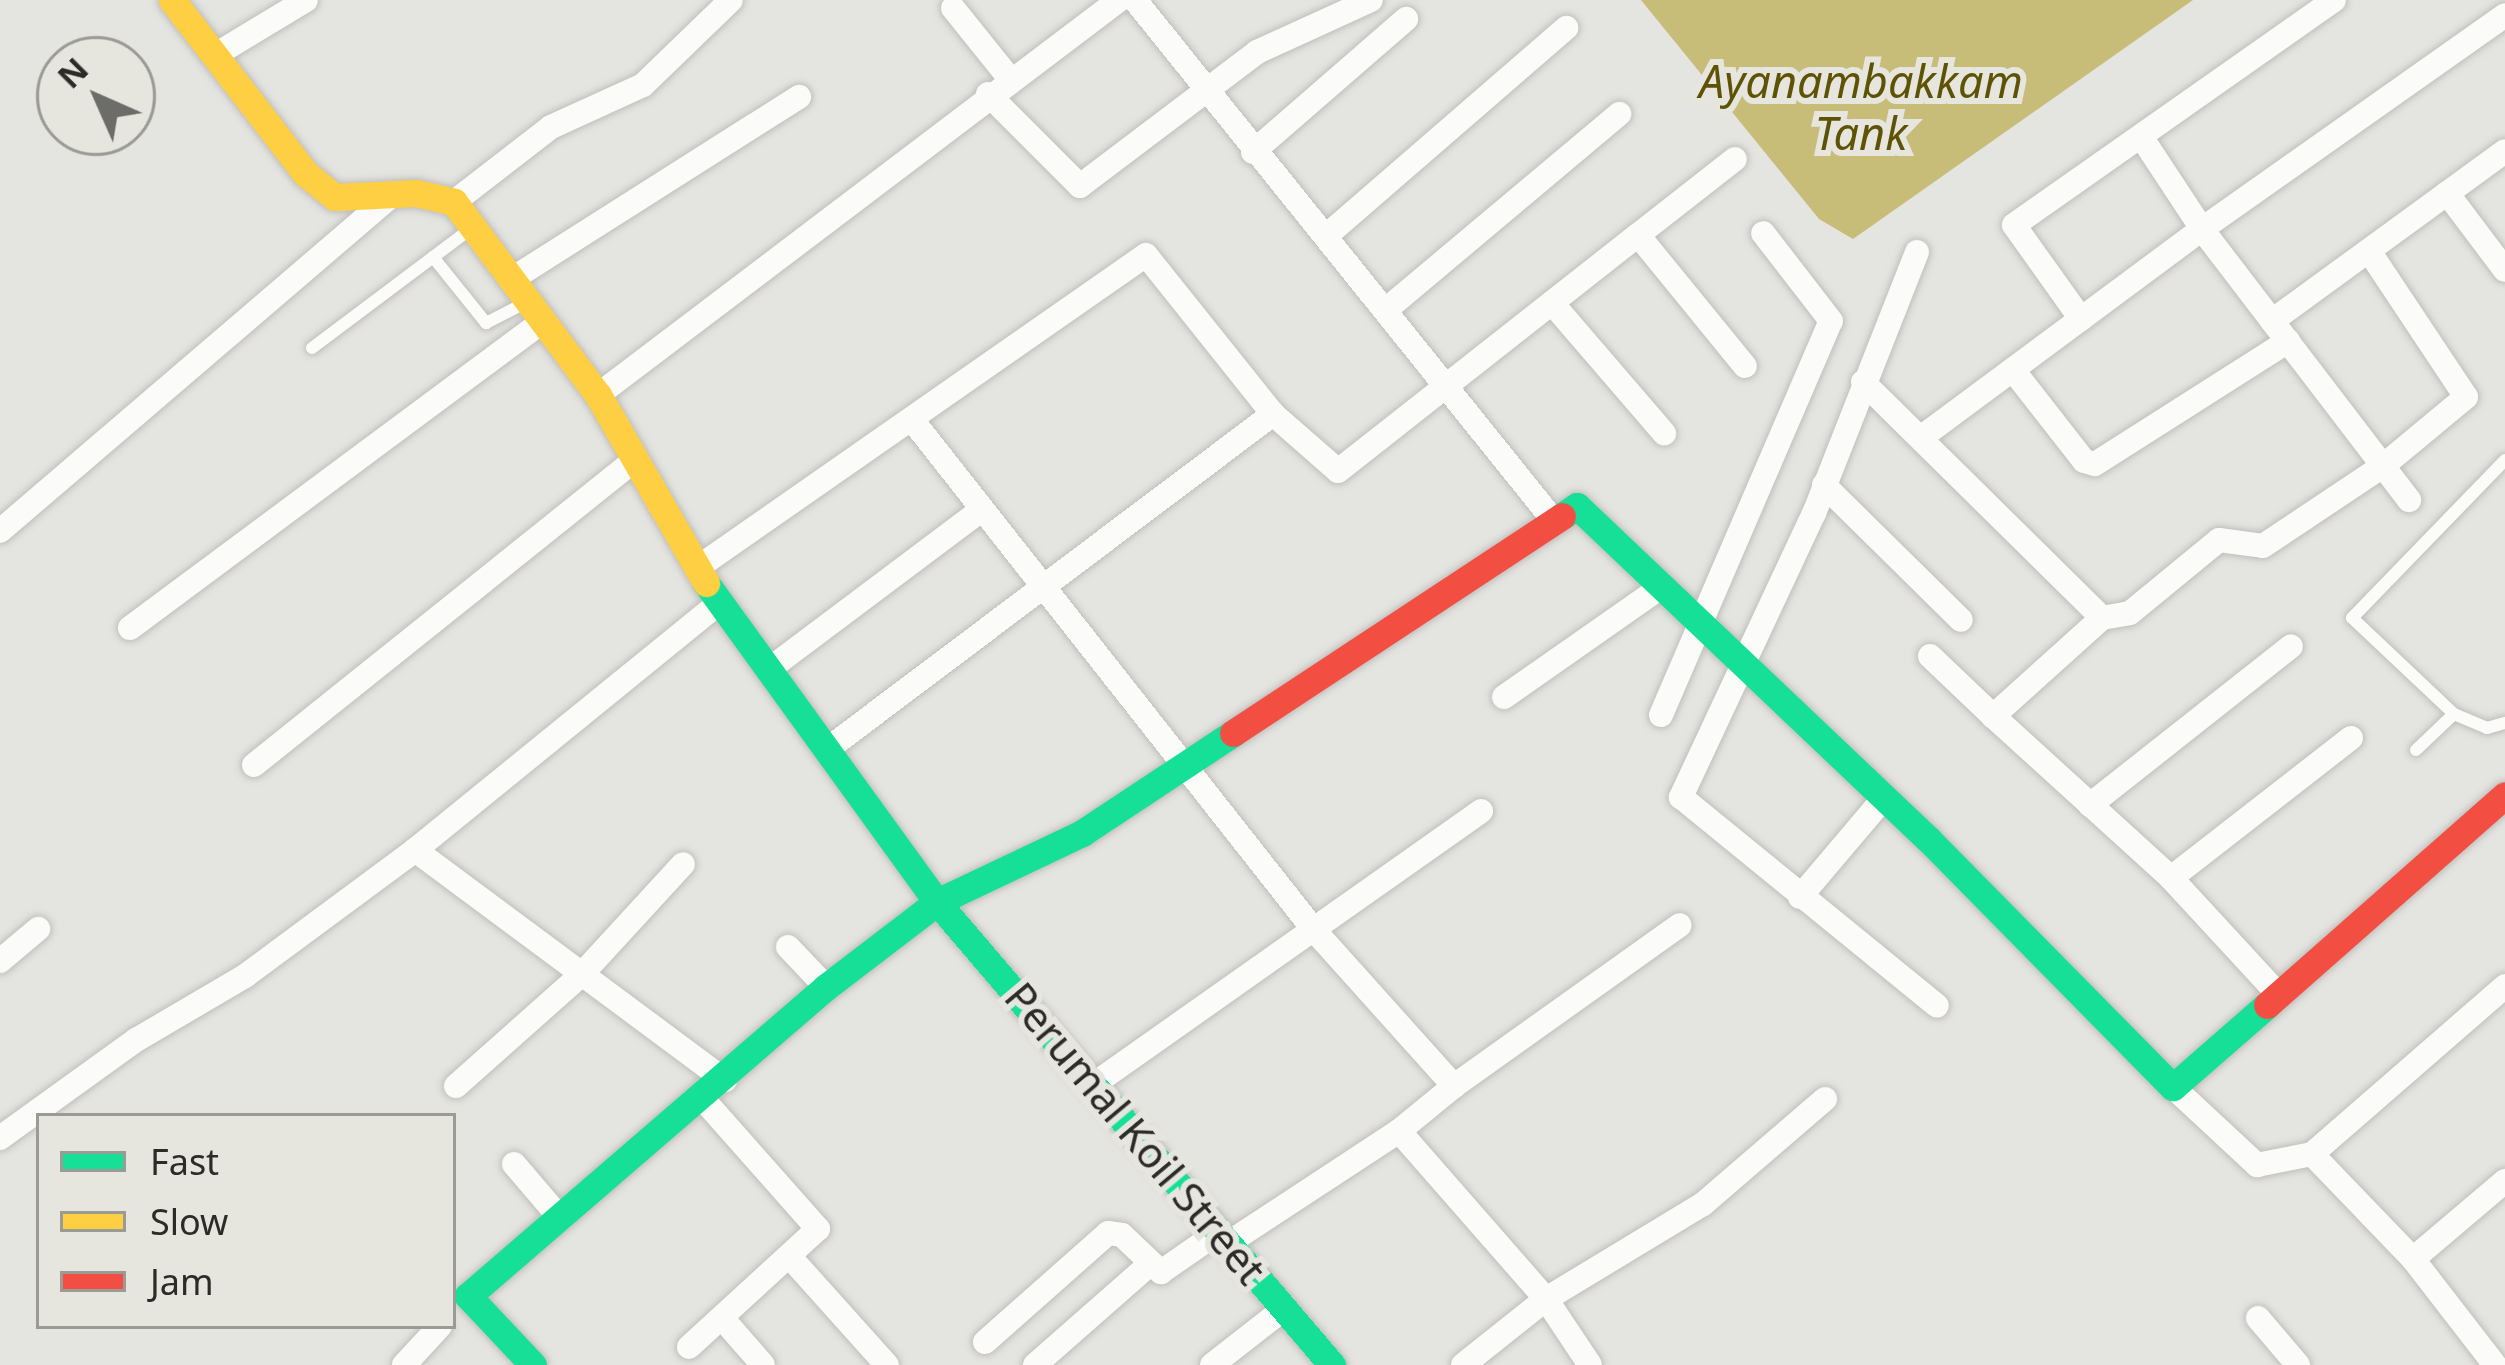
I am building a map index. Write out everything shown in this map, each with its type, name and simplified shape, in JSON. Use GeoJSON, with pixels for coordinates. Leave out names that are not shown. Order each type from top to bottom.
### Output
{"type":"FeatureCollection","features":[{"type":"Feature","properties":{"kind":"street"},"geometry":{"type":"LineString","coordinates":[[172,0],[304,173],[334,197],[454,202],[550,127],[643,85],[731,0]]}},
{"type":"Feature","properties":{"kind":"street"},"geometry":{"type":"LineString","coordinates":[[215,55],[306,0]]}},
{"type":"Feature","properties":{"kind":"street"},"geometry":{"type":"LineString","coordinates":[[598,395],[988,94],[1119,0]]}},
{"type":"Feature","properties":{"kind":"street"},"geometry":{"type":"LineString","coordinates":[[1135,0],[1253,152],[1388,308],[1554,521]]}},
{"type":"Feature","properties":{"kind":"street"},"geometry":{"type":"LineString","coordinates":[[988,94],[1080,186],[1274,43],[1370,0]]}},
{"type":"Feature","properties":{"kind":"street"},"geometry":{"type":"LineString","coordinates":[[2081,319],[2014,225],[2334,0]]}},
{"type":"Feature","properties":{"kind":"street"},"geometry":{"type":"LineString","coordinates":[[953,8],[1010,79]]}},
{"type":"Feature","properties":{"kind":"street"},"geometry":{"type":"LineString","coordinates":[[1922,437],[2505,15]]}},
{"type":"Feature","properties":{"kind":"street"},"geometry":{"type":"LineString","coordinates":[[1253,152],[1406,20]]}},
{"type":"Feature","properties":{"kind":"street"},"geometry":{"type":"LineString","coordinates":[[1326,236],[1566,28]]}},
{"type":"Feature","properties":{"kind":"street"},"geometry":{"type":"LineString","coordinates":[[130,628],[528,300],[799,98]]}},
{"type":"Feature","properties":{"kind":"street"},"geometry":{"type":"LineString","coordinates":[[1388,308],[1619,115]]}},
{"type":"Feature","properties":{"kind":"street"},"geometry":{"type":"LineString","coordinates":[[2142,138],[2202,230],[2409,500]]}},
{"type":"Feature","properties":{"kind":"street"},"geometry":{"type":"LineString","coordinates":[[2013,370],[2084,461],[2095,464],[2280,332],[2368,251],[2505,151]]}},
{"type":"Feature","properties":{"kind":"street"},"geometry":{"type":"LineString","coordinates":[[697,568],[1146,255],[1273,414],[1342,471],[1735,159]]}},
{"type":"Feature","properties":{"kind":"street"},"geometry":{"type":"LineString","coordinates":[[2447,194],[2505,270]]}},
{"type":"Feature","properties":{"kind":"street"},"geometry":{"type":"LineString","coordinates":[[0,531],[391,196]]}},
{"type":"Feature","properties":{"kind":"street","name":"Perumal Koil Street"},"geometry":{"type":"LineString","coordinates":[[454,202],[598,395],[718,604],[830,748],[938,902],[1097,1082],[1332,1365]]}},
{"type":"Feature","properties":{"kind":"street"},"geometry":{"type":"LineString","coordinates":[[1661,715],[1831,321],[1763,232]]}},
{"type":"Feature","properties":{"kind":"street"},"geometry":{"type":"LineString","coordinates":[[1638,235],[1745,366]]}},
{"type":"Feature","properties":{"kind":"street"},"geometry":{"type":"LineString","coordinates":[[1993,716],[2102,618],[2130,613],[2219,540],[2263,546],[2383,466],[2466,398],[2368,251]]}},
{"type":"Feature","properties":{"kind":"street"},"geometry":{"type":"LineString","coordinates":[[1917,252],[1824,485],[1740,661],[1682,799],[1937,1006]]}},
{"type":"Feature","properties":{"kind":"street"},"geometry":{"type":"LineString","coordinates":[[1552,303],[1664,433]]}},
{"type":"Feature","properties":{"kind":"street"},"geometry":{"type":"LineString","coordinates":[[1863,382],[2102,618]]}},
{"type":"Feature","properties":{"kind":"street"},"geometry":{"type":"LineString","coordinates":[[830,748],[1273,414]]}},
{"type":"Feature","properties":{"kind":"street"},"geometry":{"type":"LineString","coordinates":[[913,421],[1314,930],[1454,1086]]}},
{"type":"Feature","properties":{"kind":"street"},"geometry":{"type":"LineString","coordinates":[[254,765],[635,460]]}},
{"type":"Feature","properties":{"kind":"street"},"geometry":{"type":"LineString","coordinates":[[1824,485],[1961,620]]}},
{"type":"Feature","properties":{"kind":"street"},"geometry":{"type":"LineString","coordinates":[[533,1365],[458,1298],[561,1220],[725,1080],[826,986],[938,902],[1082,833],[1576,506],[1884,798],[2173,1088],[2257,1165],[2312,1154],[2505,986]]}},
{"type":"Feature","properties":{"kind":"street"},"geometry":{"type":"LineString","coordinates":[[768,670],[981,510]]}},
{"type":"Feature","properties":{"kind":"street"},"geometry":{"type":"LineString","coordinates":[[1504,698],[1661,587]]}},
{"type":"Feature","properties":{"kind":"street"},"geometry":{"type":"LineString","coordinates":[[0,1138],[136,1040],[245,976],[415,850],[718,604]]}},
{"type":"Feature","properties":{"kind":"street"},"geometry":{"type":"LineString","coordinates":[[2090,805],[2291,646]]}},
{"type":"Feature","properties":{"kind":"street"},"geometry":{"type":"LineString","coordinates":[[1930,656],[2171,878],[2278,994]]}},
{"type":"Feature","properties":{"kind":"street"},"geometry":{"type":"LineString","coordinates":[[2171,878],[2351,738]]}},
{"type":"Feature","properties":{"kind":"street"},"geometry":{"type":"LineString","coordinates":[[2173,1088],[2505,795]]}},
{"type":"Feature","properties":{"kind":"street"},"geometry":{"type":"LineString","coordinates":[[1800,896],[1884,798]]}},
{"type":"Feature","properties":{"kind":"street"},"geometry":{"type":"LineString","coordinates":[[1097,1082],[1481,811]]}},
{"type":"Feature","properties":{"kind":"street"},"geometry":{"type":"LineString","coordinates":[[415,850],[725,1080]]}},
{"type":"Feature","properties":{"kind":"street"},"geometry":{"type":"LineString","coordinates":[[456,1086],[582,974],[683,864]]}},
{"type":"Feature","properties":{"kind":"street"},"geometry":{"type":"LineString","coordinates":[[985,1342],[1108,1233],[1121,1235],[1150,1264],[1168,1272],[1399,1131],[1454,1086],[1680,926]]}},
{"type":"Feature","properties":{"kind":"street"},"geometry":{"type":"LineString","coordinates":[[0,961],[38,929]]}},
{"type":"Feature","properties":{"kind":"street"},"geometry":{"type":"LineString","coordinates":[[788,947],[826,986]]}},
{"type":"Feature","properties":{"kind":"street"},"geometry":{"type":"LineString","coordinates":[[689,1347],[816,1234],[816,1223],[702,1098]]}},
{"type":"Feature","properties":{"kind":"street"},"geometry":{"type":"LineString","coordinates":[[1462,1365],[1546,1299],[1703,1204],[1825,1099]]}},
{"type":"Feature","properties":{"kind":"street"},"geometry":{"type":"LineString","coordinates":[[1399,1131],[1546,1299],[1590,1365]]}},
{"type":"Feature","properties":{"kind":"street"},"geometry":{"type":"LineString","coordinates":[[2312,1154],[2413,1259],[2495,1365]]}},
{"type":"Feature","properties":{"kind":"street"},"geometry":{"type":"LineString","coordinates":[[514,1164],[561,1220]]}},
{"type":"Feature","properties":{"kind":"street"},"geometry":{"type":"LineString","coordinates":[[2413,1259],[2505,1180]]}},
{"type":"Feature","properties":{"kind":"street"},"geometry":{"type":"LineString","coordinates":[[790,1257],[886,1365]]}},
{"type":"Feature","properties":{"kind":"street"},"geometry":{"type":"LineString","coordinates":[[1035,1365],[1150,1264]]}},
{"type":"Feature","properties":{"kind":"street"},"geometry":{"type":"LineString","coordinates":[[1212,1365],[1285,1308]]}},
{"type":"Feature","properties":{"kind":"street"},"geometry":{"type":"LineString","coordinates":[[722,1318],[763,1365]]}},
{"type":"Feature","properties":{"kind":"street"},"geometry":{"type":"LineString","coordinates":[[2258,1318],[2298,1365]]}},
{"type":"Feature","properties":{"kind":"street"},"geometry":{"type":"LineString","coordinates":[[408,1363],[437,1329]]}},
{"type":"Feature","properties":{"kind":"lane"},"geometry":{"type":"LineString","coordinates":[[312,348],[473,227]]}},
{"type":"Feature","properties":{"kind":"lane"},"geometry":{"type":"LineString","coordinates":[[433,257],[486,323],[528,300]]}},
{"type":"Feature","properties":{"kind":"lane"},"geometry":{"type":"LineString","coordinates":[[2505,460],[2352,618],[2455,714],[2487,728],[2505,723]]}},
{"type":"Feature","properties":{"kind":"lane"},"geometry":{"type":"LineString","coordinates":[[2416,750],[2455,714]]}},
{"type":"Feature","properties":{"kind":"water","name":"Ayanambakkam Tank"},"geometry":{"type":"Polygon","coordinates":[[[1641,0],[2193,0],[1853,239],[1819,219],[1641,0]]]}},
{"type":"Feature","properties":{"kind":"traffic: fast"},"geometry":{"type":"LineString","coordinates":[[1562,516],[1577,506],[1929,840],[2173,1087],[2267,1005]]}},
{"type":"Feature","properties":{"kind":"traffic: fast"},"geometry":{"type":"LineString","coordinates":[[706,583],[937,902],[1332,1365]]}},
{"type":"Feature","properties":{"kind":"traffic: fast"},"geometry":{"type":"LineString","coordinates":[[533,1365],[468,1296],[826,987],[937,902],[1082,833],[1233,733]]}},
{"type":"Feature","properties":{"kind":"traffic: slow"},"geometry":{"type":"LineString","coordinates":[[172,0],[305,173],[335,197],[416,193],[454,202],[598,395],[706,583]]}},
{"type":"Feature","properties":{"kind":"traffic: jam"},"geometry":{"type":"LineString","coordinates":[[1233,733],[1562,516]]}},
{"type":"Feature","properties":{"kind":"traffic: jam"},"geometry":{"type":"LineString","coordinates":[[2267,1005],[2505,795]]}}]}
